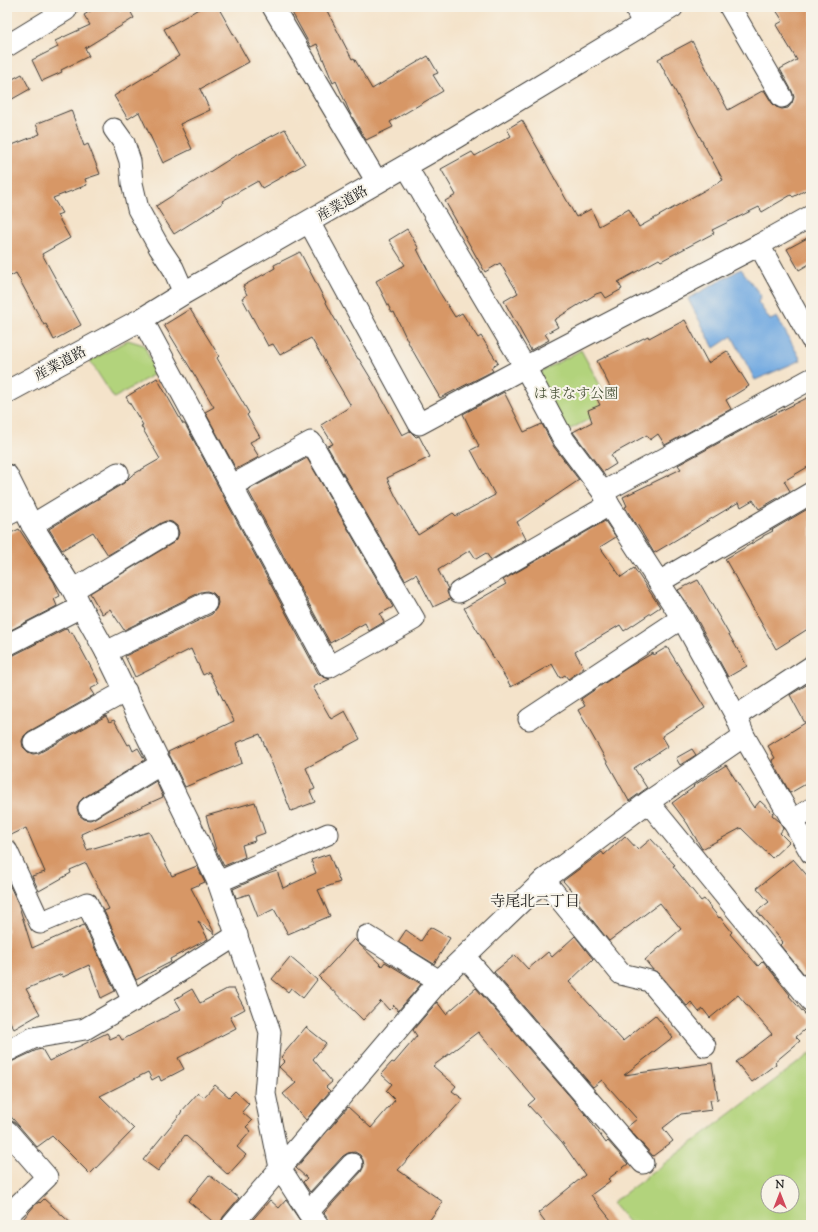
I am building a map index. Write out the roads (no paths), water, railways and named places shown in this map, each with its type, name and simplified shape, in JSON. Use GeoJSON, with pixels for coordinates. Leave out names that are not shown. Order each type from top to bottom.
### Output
{"type":"FeatureCollection","features":[{"type":"Feature","properties":{"kind":"street"},"geometry":{"type":"LineString","coordinates":[[7,46],[66,10],[65,7]]}},
{"type":"Feature","properties":{"kind":"street"},"geometry":{"type":"LineString","coordinates":[[273,7],[377,182]]}},
{"type":"Feature","properties":{"kind":"street","name":"産業道路"},"geometry":{"type":"LineString","coordinates":[[7,392],[142,319],[184,293],[406,166],[639,16],[672,7]]}},
{"type":"Feature","properties":{"kind":"street"},"geometry":{"type":"LineString","coordinates":[[730,7],[782,97]]}},
{"type":"Feature","properties":{"kind":"street"},"geometry":{"type":"LineString","coordinates":[[114,129],[124,143],[130,161],[132,183],[138,209],[159,247],[173,268],[184,293]]}},
{"type":"Feature","properties":{"kind":"street"},"geometry":{"type":"LineString","coordinates":[[406,166],[525,367],[564,440],[606,498],[682,618],[736,716],[744,736],[811,853]]}},
{"type":"Feature","properties":{"kind":"street"},"geometry":{"type":"LineString","coordinates":[[309,222],[419,424],[759,245],[811,216]]}},
{"type":"Feature","properties":{"kind":"street"},"geometry":{"type":"LineString","coordinates":[[759,245],[811,338]]}},
{"type":"Feature","properties":{"kind":"street"},"geometry":{"type":"LineString","coordinates":[[142,319],[231,486],[329,666],[414,619],[311,442],[231,486]]}},
{"type":"Feature","properties":{"kind":"street"},"geometry":{"type":"LineString","coordinates":[[459,592],[606,498],[811,378]]}},
{"type":"Feature","properties":{"kind":"street"},"geometry":{"type":"LineString","coordinates":[[21,515],[118,473]]}},
{"type":"Feature","properties":{"kind":"street"},"geometry":{"type":"LineString","coordinates":[[7,475],[21,515],[77,599],[106,652],[218,882],[270,1032],[266,1094],[280,1168],[313,1218],[352,1164]]}},
{"type":"Feature","properties":{"kind":"street"},"geometry":{"type":"LineString","coordinates":[[659,582],[811,493]]}},
{"type":"Feature","properties":{"kind":"street"},"geometry":{"type":"LineString","coordinates":[[7,645],[77,599],[167,533]]}},
{"type":"Feature","properties":{"kind":"street"},"geometry":{"type":"LineString","coordinates":[[106,652],[206,603]]}},
{"type":"Feature","properties":{"kind":"street"},"geometry":{"type":"LineString","coordinates":[[529,719],[682,618]]}},
{"type":"Feature","properties":{"kind":"street"},"geometry":{"type":"LineString","coordinates":[[736,716],[811,667]]}},
{"type":"Feature","properties":{"kind":"street"},"geometry":{"type":"LineString","coordinates":[[34,742],[126,691]]}},
{"type":"Feature","properties":{"kind":"street"},"geometry":{"type":"LineString","coordinates":[[232,1225],[439,981],[544,880],[648,802],[744,736]]}},
{"type":"Feature","properties":{"kind":"street"},"geometry":{"type":"LineString","coordinates":[[89,808],[161,764]]}},
{"type":"Feature","properties":{"kind":"street"},"geometry":{"type":"LineString","coordinates":[[648,802],[811,1000]]}},
{"type":"Feature","properties":{"kind":"street"},"geometry":{"type":"LineString","coordinates":[[792,821],[811,809]]}},
{"type":"Feature","properties":{"kind":"street"},"geometry":{"type":"LineString","coordinates":[[218,882],[328,834]]}},
{"type":"Feature","properties":{"kind":"street"},"geometry":{"type":"LineString","coordinates":[[7,851],[40,924],[87,903],[133,1001]]}},
{"type":"Feature","properties":{"kind":"street"},"geometry":{"type":"LineString","coordinates":[[544,880],[621,974],[650,981],[705,1046]]}},
{"type":"Feature","properties":{"kind":"street"},"geometry":{"type":"LineString","coordinates":[[7,1051],[33,1038],[85,1028],[133,1001],[237,935]]}},
{"type":"Feature","properties":{"kind":"street"},"geometry":{"type":"LineString","coordinates":[[367,936],[439,981]]}},
{"type":"Feature","properties":{"kind":"street"},"geometry":{"type":"LineString","coordinates":[[465,957],[643,1163]]}},
{"type":"Feature","properties":{"kind":"street"},"geometry":{"type":"LineString","coordinates":[[7,1130],[47,1177],[7,1216]]}},
{"type":"Feature","properties":{"kind":"water"},"geometry":{"type":"Polygon","coordinates":[[[741,269],[761,296],[758,302],[770,320],[777,317],[801,360],[755,380],[732,336],[714,348],[688,299],[741,269]]]}},
{"type":"Feature","properties":{"kind":"district","name":"寺尾北二丁目"},"geometry":{"type":"Point","coordinates":[535,901]}},
{"type":"Feature","properties":{"kind":"park label","name":"はまなす公園"},"geometry":{"type":"Point","coordinates":[576,393]}}]}
